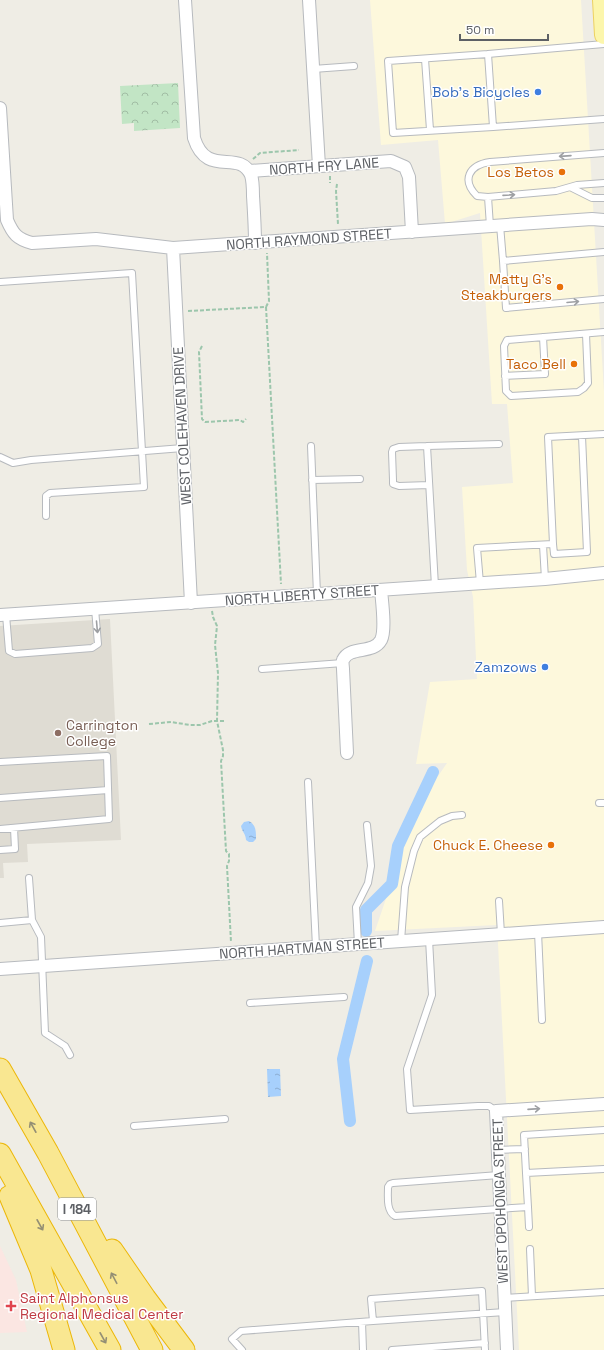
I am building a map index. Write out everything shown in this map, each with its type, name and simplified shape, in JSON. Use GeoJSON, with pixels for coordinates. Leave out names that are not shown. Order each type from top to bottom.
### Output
{"type":"FeatureCollection","features":[{"type":"Feature","properties":{"kind":"highway","name":"I 184"},"geometry":{"type":"LineString","coordinates":[[0,1069],[48,1153],[152,1350]]}},
{"type":"Feature","properties":{"kind":"highway"},"geometry":{"type":"LineString","coordinates":[[48,1153],[145,1298],[184,1350]]}},
{"type":"Feature","properties":{"kind":"highway","name":"I 184"},"geometry":{"type":"LineString","coordinates":[[0,1154],[110,1350]]}},
{"type":"Feature","properties":{"kind":"highway"},"geometry":{"type":"LineString","coordinates":[[0,1171],[41,1270],[64,1350]]}},
{"type":"Feature","properties":{"kind":"main road"},"geometry":{"type":"LineString","coordinates":[[602,0],[604,35]]}},
{"type":"Feature","properties":{"kind":"street"},"geometry":{"type":"LineString","coordinates":[[185,0],[194,138],[197,149],[209,160],[220,162],[237,162],[249,171],[252,181],[255,243]]}},
{"type":"Feature","properties":{"kind":"street"},"geometry":{"type":"LineString","coordinates":[[309,0],[319,166]]}},
{"type":"Feature","properties":{"kind":"street"},"geometry":{"type":"LineString","coordinates":[[0,108],[3,194]]}},
{"type":"Feature","properties":{"kind":"street","name":"NORTH FRY LANE"},"geometry":{"type":"LineString","coordinates":[[249,171],[391,161],[405,167],[409,178],[412,232]]}},
{"type":"Feature","properties":{"kind":"street","name":"NORTH RAYMOND STREET"},"geometry":{"type":"LineString","coordinates":[[3,194],[7,220],[11,229],[16,236],[24,241],[32,243],[96,239],[173,248],[592,219],[604,220]]}},
{"type":"Feature","properties":{"kind":"street","name":"WEST COLEHAVEN DRIVE"},"geometry":{"type":"LineString","coordinates":[[173,248],[191,603]]}},
{"type":"Feature","properties":{"kind":"street","name":"NORTH LIBERTY STREET"},"geometry":{"type":"LineString","coordinates":[[3,615],[545,579],[604,573]]}},
{"type":"Feature","properties":{"kind":"street"},"geometry":{"type":"LineString","coordinates":[[347,753],[343,660],[349,654],[358,650],[371,649],[381,641],[383,632],[381,590]]}},
{"type":"Feature","properties":{"kind":"street","name":"NORTH HARTMAN STREET"},"geometry":{"type":"LineString","coordinates":[[0,969],[604,927]]}},
{"type":"Feature","properties":{"kind":"street","name":"WEST OPOHONGA STREET"},"geometry":{"type":"LineString","coordinates":[[507,1350],[496,1111],[604,1104]]}},
{"type":"Feature","properties":{"kind":"lane"},"geometry":{"type":"LineString","coordinates":[[604,44],[388,61],[393,133],[604,118]]}},
{"type":"Feature","properties":{"kind":"lane"},"geometry":{"type":"LineString","coordinates":[[488,54],[493,126]]}},
{"type":"Feature","properties":{"kind":"lane"},"geometry":{"type":"LineString","coordinates":[[425,59],[430,130]]}},
{"type":"Feature","properties":{"kind":"lane"},"geometry":{"type":"LineString","coordinates":[[313,69],[354,66]]}},
{"type":"Feature","properties":{"kind":"lane"},"geometry":{"type":"LineString","coordinates":[[604,153],[480,163],[471,171],[469,180],[471,190],[477,196],[556,192],[577,185],[604,183]]}},
{"type":"Feature","properties":{"kind":"lane"},"geometry":{"type":"LineString","coordinates":[[570,187],[592,198],[604,198]]}},
{"type":"Feature","properties":{"kind":"lane"},"geometry":{"type":"LineString","coordinates":[[488,196],[503,261],[506,308],[604,299]]}},
{"type":"Feature","properties":{"kind":"lane"},"geometry":{"type":"LineString","coordinates":[[503,261],[604,252]]}},
{"type":"Feature","properties":{"kind":"lane"},"geometry":{"type":"LineString","coordinates":[[0,282],[132,274],[144,486],[50,493],[46,496],[46,516]]}},
{"type":"Feature","properties":{"kind":"lane"},"geometry":{"type":"LineString","coordinates":[[586,334],[588,382],[584,388],[578,392],[511,396],[506,391],[504,346],[507,340],[604,332]]}},
{"type":"Feature","properties":{"kind":"lane"},"geometry":{"type":"LineString","coordinates":[[505,376],[545,374],[543,337]]}},
{"type":"Feature","properties":{"kind":"lane"},"geometry":{"type":"LineString","coordinates":[[582,436],[587,552],[554,554],[548,438],[604,434]]}},
{"type":"Feature","properties":{"kind":"lane"},"geometry":{"type":"LineString","coordinates":[[429,485],[399,486],[393,484],[393,450],[399,447],[499,444]]}},
{"type":"Feature","properties":{"kind":"lane"},"geometry":{"type":"LineString","coordinates":[[311,446],[317,594]]}},
{"type":"Feature","properties":{"kind":"lane"},"geometry":{"type":"LineString","coordinates":[[427,446],[435,586]]}},
{"type":"Feature","properties":{"kind":"lane"},"geometry":{"type":"LineString","coordinates":[[0,457],[13,463],[31,460],[183,448]]}},
{"type":"Feature","properties":{"kind":"lane"},"geometry":{"type":"LineString","coordinates":[[312,480],[360,478]]}},
{"type":"Feature","properties":{"kind":"lane"},"geometry":{"type":"LineString","coordinates":[[480,583],[478,548],[553,544]]}},
{"type":"Feature","properties":{"kind":"lane"},"geometry":{"type":"LineString","coordinates":[[543,545],[545,579]]}},
{"type":"Feature","properties":{"kind":"lane"},"geometry":{"type":"LineString","coordinates":[[3,615],[9,651],[15,654],[92,648],[98,644],[95,609]]}},
{"type":"Feature","properties":{"kind":"lane"},"geometry":{"type":"LineString","coordinates":[[262,669],[343,664]]}},
{"type":"Feature","properties":{"kind":"lane"},"geometry":{"type":"LineString","coordinates":[[0,762],[107,756],[109,819],[0,829]]}},
{"type":"Feature","properties":{"kind":"lane"},"geometry":{"type":"LineString","coordinates":[[308,782],[316,947]]}},
{"type":"Feature","properties":{"kind":"lane"},"geometry":{"type":"LineString","coordinates":[[0,798],[108,790]]}},
{"type":"Feature","properties":{"kind":"lane"},"geometry":{"type":"LineString","coordinates":[[401,941],[405,887],[414,850],[420,837],[440,821],[452,816],[462,815]]}},
{"type":"Feature","properties":{"kind":"lane"},"geometry":{"type":"LineString","coordinates":[[358,944],[356,907],[368,883],[371,866],[367,825]]}},
{"type":"Feature","properties":{"kind":"lane"},"geometry":{"type":"LineString","coordinates":[[0,850],[15,849],[14,828]]}},
{"type":"Feature","properties":{"kind":"lane"},"geometry":{"type":"LineString","coordinates":[[28,878],[32,920],[41,937],[45,1033],[65,1046],[70,1055]]}},
{"type":"Feature","properties":{"kind":"lane"},"geometry":{"type":"LineString","coordinates":[[499,901],[501,934]]}},
{"type":"Feature","properties":{"kind":"lane"},"geometry":{"type":"LineString","coordinates":[[0,923],[32,920]]}},
{"type":"Feature","properties":{"kind":"lane"},"geometry":{"type":"LineString","coordinates":[[538,932],[542,1020]]}},
{"type":"Feature","properties":{"kind":"lane"},"geometry":{"type":"LineString","coordinates":[[429,940],[432,995],[406,1069],[410,1110],[488,1106],[496,1111]]}},
{"type":"Feature","properties":{"kind":"lane"},"geometry":{"type":"LineString","coordinates":[[250,1003],[344,997]]}},
{"type":"Feature","properties":{"kind":"lane"},"geometry":{"type":"LineString","coordinates":[[134,1126],[225,1119]]}},
{"type":"Feature","properties":{"kind":"lane"},"geometry":{"type":"LineString","coordinates":[[529,1227],[524,1135],[604,1130]]}},
{"type":"Feature","properties":{"kind":"lane"},"geometry":{"type":"LineString","coordinates":[[497,1150],[525,1149]]}},
{"type":"Feature","properties":{"kind":"lane"},"geometry":{"type":"LineString","coordinates":[[526,1173],[604,1169]]}},
{"type":"Feature","properties":{"kind":"lane"},"geometry":{"type":"LineString","coordinates":[[499,1175],[393,1183],[388,1187],[389,1210],[394,1216],[528,1207]]}},
{"type":"Feature","properties":{"kind":"lane"},"geometry":{"type":"LineString","coordinates":[[530,1249],[532,1296]]}},
{"type":"Feature","properties":{"kind":"lane"},"geometry":{"type":"LineString","coordinates":[[373,1321],[371,1299],[482,1291],[485,1350]]}},
{"type":"Feature","properties":{"kind":"lane"},"geometry":{"type":"LineString","coordinates":[[504,1298],[604,1292]]}},
{"type":"Feature","properties":{"kind":"lane"},"geometry":{"type":"LineString","coordinates":[[242,1350],[232,1339],[241,1330],[505,1312]]}},
{"type":"Feature","properties":{"kind":"lane"},"geometry":{"type":"LineString","coordinates":[[362,1322],[363,1350]]}},
{"type":"Feature","properties":{"kind":"lane"},"geometry":{"type":"LineString","coordinates":[[392,1350],[485,1343]]}},
{"type":"Feature","properties":{"kind":"path"},"geometry":{"type":"LineString","coordinates":[[253,159],[260,153],[299,150]]}},
{"type":"Feature","properties":{"kind":"path"},"geometry":{"type":"LineString","coordinates":[[337,184],[338,224]]}},
{"type":"Feature","properties":{"kind":"path"},"geometry":{"type":"LineString","coordinates":[[266,250],[269,301],[266,307],[281,584]]}},
{"type":"Feature","properties":{"kind":"path"},"geometry":{"type":"LineString","coordinates":[[188,311],[266,307]]}},
{"type":"Feature","properties":{"kind":"path"},"geometry":{"type":"LineString","coordinates":[[202,346],[199,352],[202,419],[205,422],[240,420],[243,422],[246,419]]}},
{"type":"Feature","properties":{"kind":"path"},"geometry":{"type":"LineString","coordinates":[[212,610],[217,626],[215,645],[218,673],[217,721],[224,756],[221,761],[226,851],[229,861],[227,866],[231,943]]}},
{"type":"Feature","properties":{"kind":"path"},"geometry":{"type":"LineString","coordinates":[[149,724],[171,722],[190,726],[224,721]]}},
{"type":"Feature","properties":{"kind":"shaded area"},"geometry":{"type":"Polygon","coordinates":[[[370,0],[581,0],[604,392],[604,1350],[519,1350],[497,925],[375,931],[417,807],[447,763],[416,764],[430,682],[477,679],[473,597],[467,570],[462,487],[513,483],[507,404],[492,404],[480,213],[445,224],[438,140],[381,145],[370,0]]]}},
{"type":"Feature","properties":{"kind":"shaded area","name":"Carrington College"},"geometry":{"type":"Polygon","coordinates":[[[110,619],[121,840],[27,844],[28,862],[3,863],[4,878],[0,878],[0,626],[110,619]]]}},
{"type":"Feature","properties":{"kind":"shaded area","name":"Saint Alphonsus Regional Medical Center"},"geometry":{"type":"Polygon","coordinates":[[[0,1246],[16,1280],[27,1332],[0,1333],[0,1246]]]}},
{"type":"Feature","properties":{"kind":"green space"},"geometry":{"type":"Polygon","coordinates":[[[178,83],[180,128],[134,131],[134,123],[122,124],[120,86],[178,83]]]}},
{"type":"Feature","properties":{"kind":"water"},"geometry":{"type":"Polygon","coordinates":[[[249,821],[253,824],[256,831],[256,839],[253,842],[246,840],[241,826],[244,822],[249,821]]]}},
{"type":"Feature","properties":{"kind":"water"},"geometry":{"type":"Polygon","coordinates":[[[267,1069],[280,1069],[281,1096],[268,1097],[267,1069]]]}},
{"type":"Feature","properties":{"kind":"waterway"},"geometry":{"type":"LineString","coordinates":[[366,931],[366,910],[392,884],[398,846],[433,772]]}},
{"type":"Feature","properties":{"kind":"waterway"},"geometry":{"type":"LineString","coordinates":[[350,1121],[343,1059],[367,961]]}},
{"type":"Feature","properties":{"kind":"place","name":"Bob's Bicycles"},"geometry":{"type":"Point","coordinates":[538,92]}},
{"type":"Feature","properties":{"kind":"place","name":"Los Betos"},"geometry":{"type":"Point","coordinates":[562,172]}},
{"type":"Feature","properties":{"kind":"place","name":"Matty G's Steakburgers"},"geometry":{"type":"Point","coordinates":[560,287]}},
{"type":"Feature","properties":{"kind":"place","name":"Taco Bell"},"geometry":{"type":"Point","coordinates":[574,364]}},
{"type":"Feature","properties":{"kind":"place","name":"Zamzows"},"geometry":{"type":"Point","coordinates":[545,667]}},
{"type":"Feature","properties":{"kind":"place","name":"Carrington College"},"geometry":{"type":"Point","coordinates":[58,733]}},
{"type":"Feature","properties":{"kind":"place","name":"Chuck E. Cheese"},"geometry":{"type":"Point","coordinates":[551,845]}},
{"type":"Feature","properties":{"kind":"place","name":"Saint Alphonsus Regional Medical Center"},"geometry":{"type":"Point","coordinates":[11,1306]}}]}
